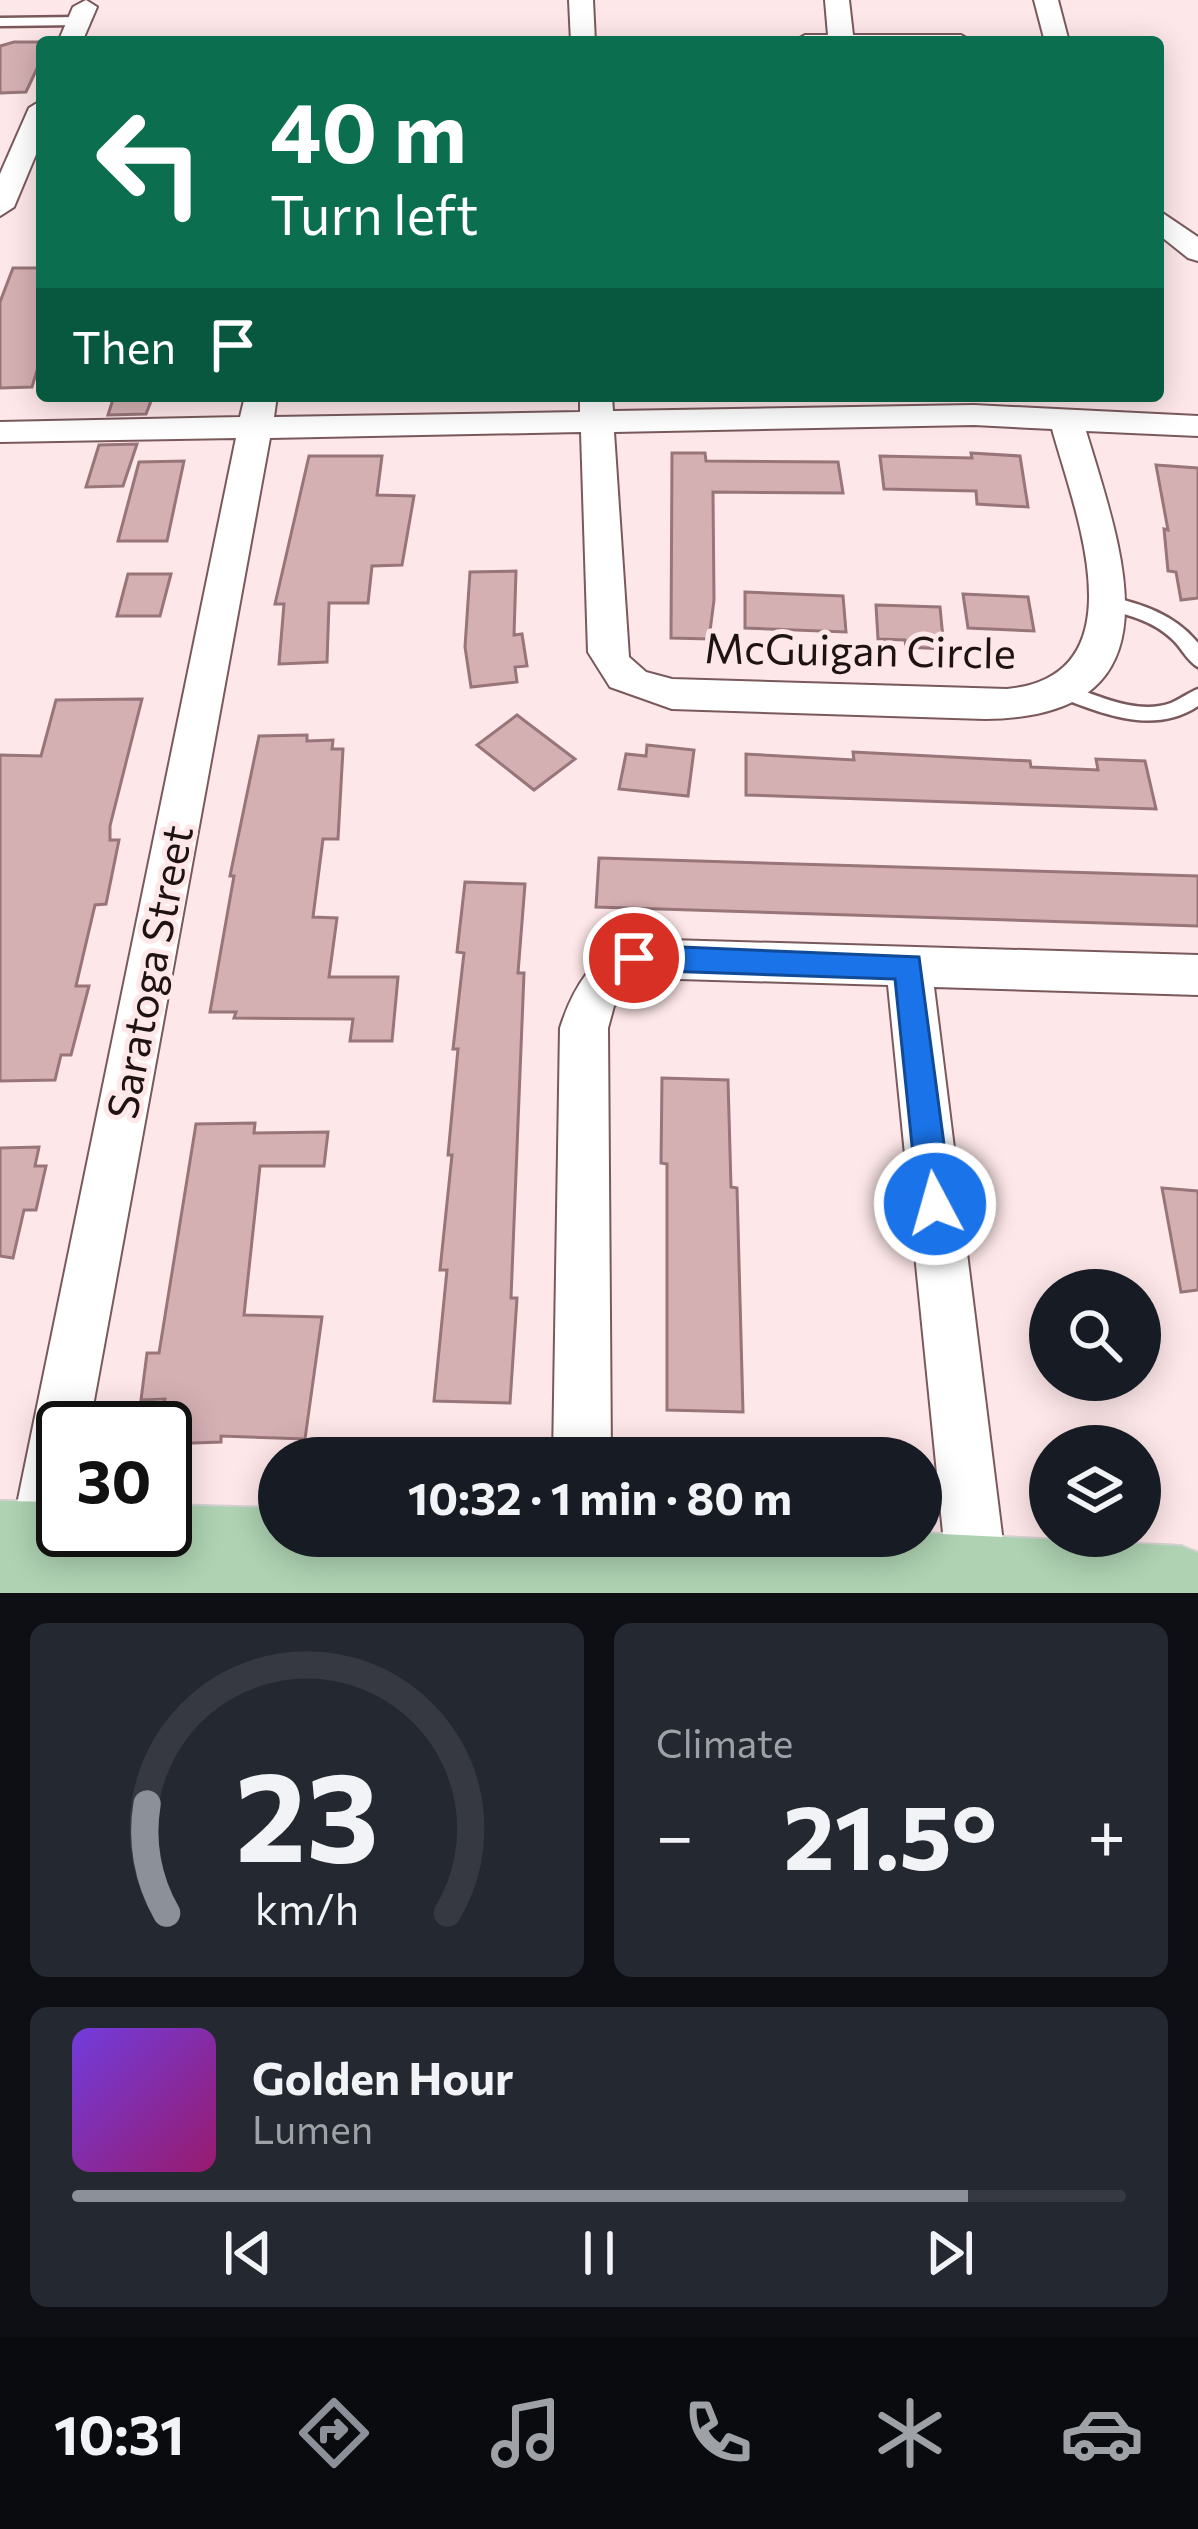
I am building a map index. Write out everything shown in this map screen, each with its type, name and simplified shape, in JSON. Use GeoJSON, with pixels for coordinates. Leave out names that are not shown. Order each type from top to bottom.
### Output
{"type":"FeatureCollection","features":[{"type":"Feature","properties":{"kind":"main road"},"geometry":{"type":"LineString","coordinates":[[19,1547],[258,1548]]}},
{"type":"Feature","properties":{"kind":"main road"},"geometry":{"type":"LineString","coordinates":[[665,1557],[978,1583],[1180,1593]]}},
{"type":"Feature","properties":{"kind":"street"},"geometry":{"type":"LineString","coordinates":[[581,0],[584,36]]}},
{"type":"Feature","properties":{"kind":"street"},"geometry":{"type":"LineString","coordinates":[[837,0],[841,36]]}},
{"type":"Feature","properties":{"kind":"street"},"geometry":{"type":"LineString","coordinates":[[1046,0],[1055,36]]}},
{"type":"Feature","properties":{"kind":"street"},"geometry":{"type":"LineString","coordinates":[[0,206],[14,141],[36,115]]}},
{"type":"Feature","properties":{"kind":"street"},"geometry":{"type":"LineString","coordinates":[[1170,225],[1198,251]]}},
{"type":"Feature","properties":{"kind":"street"},"geometry":{"type":"LineString","coordinates":[[0,432],[258,411],[597,409],[1065,416],[1198,426]]}},
{"type":"Feature","properties":{"kind":"street","name":"McGuigan Circle"},"geometry":{"type":"LineString","coordinates":[[597,409],[607,652],[612,667],[627,680],[672,694],[1008,701],[1064,691],[1083,677],[1105,635],[1107,603],[1090,508],[1065,416]]}},
{"type":"Feature","properties":{"kind":"street","name":"Saratoga Street"},"geometry":{"type":"LineString","coordinates":[[19,1547],[258,411]]}},
{"type":"Feature","properties":{"kind":"street"},"geometry":{"type":"LineString","coordinates":[[582,1437],[584,1028],[594,995],[634,958],[1198,975]]}},
{"type":"Feature","properties":{"kind":"street"},"geometry":{"type":"LineString","coordinates":[[909,966],[978,1583]]}},
{"type":"Feature","properties":{"kind":"lane"},"geometry":{"type":"LineString","coordinates":[[0,22],[80,18]]}},
{"type":"Feature","properties":{"kind":"lane"},"geometry":{"type":"LineString","coordinates":[[1107,603],[1135,609],[1172,627],[1198,660]]}},
{"type":"Feature","properties":{"kind":"lane"},"geometry":{"type":"LineString","coordinates":[[1064,691],[1104,707],[1160,716],[1182,710],[1198,696]]}},
{"type":"Feature","properties":{"kind":"building"},"geometry":{"type":"Polygon","coordinates":[[[36,42],[36,71],[26,92],[0,93],[0,46],[36,42]]]}},
{"type":"Feature","properties":{"kind":"building"},"geometry":{"type":"Polygon","coordinates":[[[13,268],[36,268],[32,387],[0,388],[0,302],[13,268]]]}},
{"type":"Feature","properties":{"kind":"building"},"geometry":{"type":"Polygon","coordinates":[[[112,402],[151,402],[146,414],[108,415],[112,402]]]}},
{"type":"Feature","properties":{"kind":"building"},"geometry":{"type":"Polygon","coordinates":[[[137,444],[123,486],[86,487],[99,445],[137,444]]]}},
{"type":"Feature","properties":{"kind":"building"},"geometry":{"type":"Polygon","coordinates":[[[672,453],[705,453],[706,461],[838,462],[843,493],[713,492],[714,600],[709,639],[671,638],[672,453]]]}},
{"type":"Feature","properties":{"kind":"building"},"geometry":{"type":"Polygon","coordinates":[[[971,453],[1020,456],[1028,507],[977,504],[976,491],[884,489],[880,456],[972,458],[971,453]]]}},
{"type":"Feature","properties":{"kind":"building"},"geometry":{"type":"Polygon","coordinates":[[[309,456],[382,456],[377,495],[414,496],[402,565],[372,566],[368,603],[329,603],[327,662],[279,664],[284,604],[275,604],[309,456]]]}},
{"type":"Feature","properties":{"kind":"building"},"geometry":{"type":"Polygon","coordinates":[[[184,461],[167,541],[118,541],[139,462],[184,461]]]}},
{"type":"Feature","properties":{"kind":"building"},"geometry":{"type":"Polygon","coordinates":[[[1156,465],[1198,468],[1198,598],[1181,600],[1176,572],[1168,571],[1164,529],[1168,530],[1156,465]]]}},
{"type":"Feature","properties":{"kind":"building"},"geometry":{"type":"Polygon","coordinates":[[[516,571],[514,635],[522,634],[527,666],[515,667],[517,682],[471,687],[465,647],[470,572],[516,571]]]}},
{"type":"Feature","properties":{"kind":"building"},"geometry":{"type":"Polygon","coordinates":[[[128,574],[171,574],[160,616],[117,616],[128,574]]]}},
{"type":"Feature","properties":{"kind":"building"},"geometry":{"type":"Polygon","coordinates":[[[745,592],[843,596],[846,632],[745,628],[745,592]]]}},
{"type":"Feature","properties":{"kind":"building"},"geometry":{"type":"Polygon","coordinates":[[[963,594],[1028,597],[1034,631],[968,628],[963,594]]]}},
{"type":"Feature","properties":{"kind":"building"},"geometry":{"type":"Polygon","coordinates":[[[876,605],[940,607],[944,649],[906,647],[905,640],[878,639],[876,605]]]}},
{"type":"Feature","properties":{"kind":"building"},"geometry":{"type":"Polygon","coordinates":[[[142,699],[110,826],[110,840],[119,840],[106,904],[95,905],[76,986],[89,986],[71,1055],[61,1055],[55,1080],[0,1081],[0,755],[41,756],[56,700],[142,699]]]}},
{"type":"Feature","properties":{"kind":"building"},"geometry":{"type":"Polygon","coordinates":[[[517,715],[575,759],[534,790],[477,745],[517,715]]]}},
{"type":"Feature","properties":{"kind":"building"},"geometry":{"type":"Polygon","coordinates":[[[307,735],[307,741],[333,740],[332,749],[343,749],[338,839],[323,839],[313,917],[337,918],[329,977],[398,977],[392,1041],[350,1041],[353,1019],[234,1018],[236,1012],[210,1012],[234,876],[230,876],[259,736],[307,735]]]}},
{"type":"Feature","properties":{"kind":"building"},"geometry":{"type":"Polygon","coordinates":[[[647,745],[694,750],[688,796],[619,789],[626,754],[646,756],[647,745]]]}},
{"type":"Feature","properties":{"kind":"building"},"geometry":{"type":"Polygon","coordinates":[[[853,752],[1030,761],[1031,767],[1098,770],[1096,759],[1145,761],[1156,809],[746,795],[746,754],[854,760],[853,752]]]}},
{"type":"Feature","properties":{"kind":"building"},"geometry":{"type":"Polygon","coordinates":[[[599,858],[1198,876],[1198,926],[596,907],[599,858]]]}},
{"type":"Feature","properties":{"kind":"building"},"geometry":{"type":"Polygon","coordinates":[[[465,882],[525,884],[518,973],[524,973],[510,1403],[434,1401],[447,1270],[440,1270],[452,1155],[448,1155],[458,1049],[453,1049],[464,953],[457,952],[465,882]]]}},
{"type":"Feature","properties":{"kind":"building"},"geometry":{"type":"Polygon","coordinates":[[[662,1078],[728,1080],[731,1187],[737,1188],[743,1412],[667,1410],[667,1164],[661,1163],[662,1078]]]}},
{"type":"Feature","properties":{"kind":"building"},"geometry":{"type":"Polygon","coordinates":[[[255,1123],[254,1133],[328,1132],[324,1166],[260,1166],[244,1315],[322,1317],[305,1437],[221,1436],[221,1442],[192,1443],[192,1401],[141,1400],[147,1353],[159,1353],[196,1124],[255,1123]]]}},
{"type":"Feature","properties":{"kind":"building"},"geometry":{"type":"Polygon","coordinates":[[[39,1147],[35,1166],[46,1166],[36,1210],[24,1210],[13,1258],[0,1256],[0,1148],[39,1147]]]}},
{"type":"Feature","properties":{"kind":"building"},"geometry":{"type":"Polygon","coordinates":[[[1162,1188],[1198,1191],[1198,1290],[1181,1292],[1162,1188]]]}},
{"type":"Feature","properties":{"kind":"route"},"geometry":{"type":"LineString","coordinates":[[634,958],[909,966],[935,1204]]}}]}
